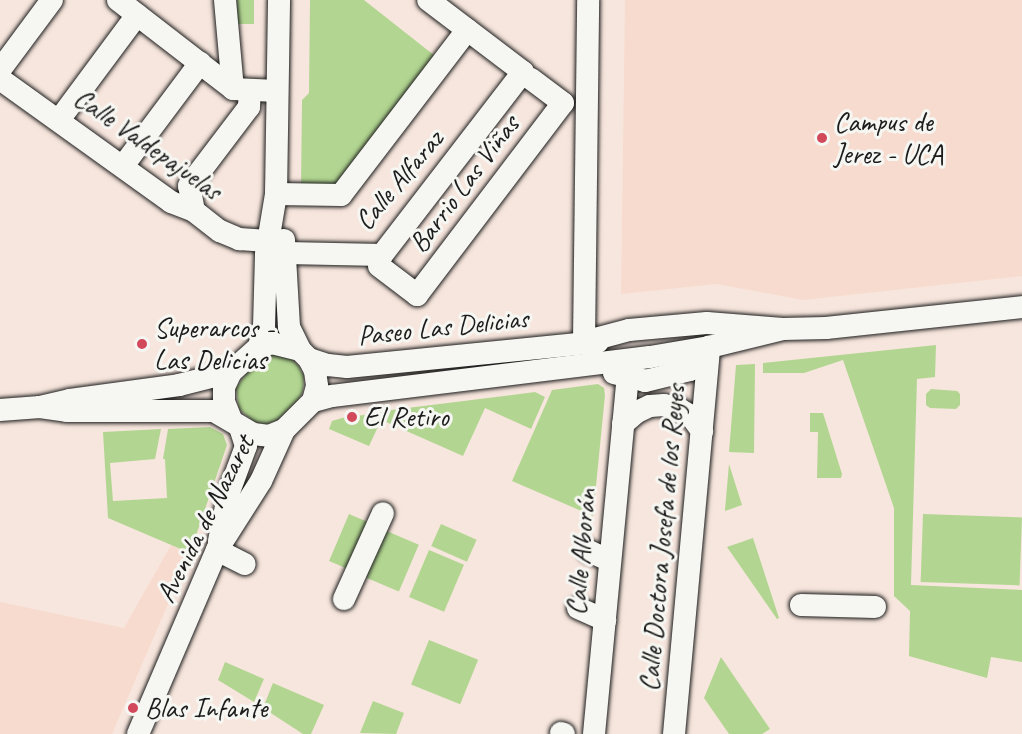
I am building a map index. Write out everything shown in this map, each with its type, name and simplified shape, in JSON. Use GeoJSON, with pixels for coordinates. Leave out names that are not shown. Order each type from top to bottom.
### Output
{"type":"FeatureCollection","features":[{"type":"Feature","properties":{"kind":"street"},"geometry":{"type":"LineString","coordinates":[[0,70],[52,0]]}},
{"type":"Feature","properties":{"kind":"street"},"geometry":{"type":"LineString","coordinates":[[118,0],[200,63],[241,89],[278,91]]}},
{"type":"Feature","properties":{"kind":"street"},"geometry":{"type":"LineString","coordinates":[[194,211],[189,186],[249,107],[241,89],[225,0]]}},
{"type":"Feature","properties":{"kind":"street"},"geometry":{"type":"LineString","coordinates":[[40,407],[67,411],[214,411],[253,434],[269,436],[284,430],[313,401],[317,386],[315,371],[289,327],[277,247],[279,0]]}},
{"type":"Feature","properties":{"kind":"street","name":"Barrio Las Viñas"},"geometry":{"type":"LineString","coordinates":[[379,266],[417,295],[563,103],[428,0]]}},
{"type":"Feature","properties":{"kind":"street"},"geometry":{"type":"LineString","coordinates":[[584,342],[588,0]]}},
{"type":"Feature","properties":{"kind":"street"},"geometry":{"type":"LineString","coordinates":[[59,120],[137,15]]}},
{"type":"Feature","properties":{"kind":"street"},"geometry":{"type":"LineString","coordinates":[[276,194],[341,195],[467,30]]}},
{"type":"Feature","properties":{"kind":"street"},"geometry":{"type":"LineString","coordinates":[[123,166],[200,63]]}},
{"type":"Feature","properties":{"kind":"street","name":"Calle Alfaraz"},"geometry":{"type":"LineString","coordinates":[[277,247],[382,255],[527,75]]}},
{"type":"Feature","properties":{"kind":"street","name":"Calle Valdepajuelas"},"geometry":{"type":"LineString","coordinates":[[0,79],[171,202],[194,211],[220,231],[239,239],[277,247]]}},
{"type":"Feature","properties":{"kind":"street"},"geometry":{"type":"LineString","coordinates":[[245,564],[217,550],[229,492],[246,446],[224,402],[224,387],[231,372],[259,347],[277,247]]}},
{"type":"Feature","properties":{"kind":"street","name":"Paseo Las Delicias"},"geometry":{"type":"LineString","coordinates":[[584,342],[629,330],[708,323],[783,329],[826,327],[1022,307]]}},
{"type":"Feature","properties":{"kind":"street","name":"Paseo Las Delicias"},"geometry":{"type":"LineString","coordinates":[[313,401],[332,396],[650,357],[709,347],[783,329]]}},
{"type":"Feature","properties":{"kind":"street","name":"Paseo Las Delicias"},"geometry":{"type":"LineString","coordinates":[[259,347],[272,343],[328,365],[347,367],[584,342],[665,338],[709,347]]}},
{"type":"Feature","properties":{"kind":"street","name":"Paseo Las Delicias"},"geometry":{"type":"LineString","coordinates":[[587,366],[645,381],[690,370],[709,347]]}},
{"type":"Feature","properties":{"kind":"street","name":"Calle Doctora Josefa de los Reyes"},"geometry":{"type":"LineString","coordinates":[[674,734],[709,347]]}},
{"type":"Feature","properties":{"kind":"street"},"geometry":{"type":"LineString","coordinates":[[0,411],[179,385],[231,372]]}},
{"type":"Feature","properties":{"kind":"street","name":"Calle Alborán"},"geometry":{"type":"LineString","coordinates":[[594,734],[628,376]]}},
{"type":"Feature","properties":{"kind":"street"},"geometry":{"type":"LineString","coordinates":[[623,424],[637,412],[650,406],[664,405],[679,408],[691,416],[702,431]]}},
{"type":"Feature","properties":{"kind":"street","name":"Avenida de Nazaret"},"geometry":{"type":"LineString","coordinates":[[138,734],[217,550],[261,481],[284,430]]}},
{"type":"Feature","properties":{"kind":"street"},"geometry":{"type":"LineString","coordinates":[[344,599],[383,513]]}},
{"type":"Feature","properties":{"kind":"street"},"geometry":{"type":"LineString","coordinates":[[590,551],[610,561]]}},
{"type":"Feature","properties":{"kind":"street"},"geometry":{"type":"LineString","coordinates":[[801,605],[875,607]]}},
{"type":"Feature","properties":{"kind":"street"},"geometry":{"type":"LineString","coordinates":[[578,608],[605,620]]}},
{"type":"Feature","properties":{"kind":"shaded area","name":"Campus de Jerez - UCA"},"geometry":{"type":"Polygon","coordinates":[[[625,0],[1022,0],[1022,276],[803,300],[717,284],[621,294],[625,0]]]}},
{"type":"Feature","properties":{"kind":"shaded area"},"geometry":{"type":"Polygon","coordinates":[[[171,545],[190,553],[112,734],[0,734],[0,602],[124,628],[171,545]]]}},
{"type":"Feature","properties":{"kind":"green space"},"geometry":{"type":"Polygon","coordinates":[[[237,0],[254,0],[254,24],[237,24],[237,0]]]}},
{"type":"Feature","properties":{"kind":"green space"},"geometry":{"type":"Polygon","coordinates":[[[310,0],[364,0],[435,56],[339,184],[301,187],[302,100],[309,93],[310,0]]]}},
{"type":"Feature","properties":{"kind":"green space"},"geometry":{"type":"Polygon","coordinates":[[[936,345],[935,377],[917,379],[911,585],[1022,590],[1022,662],[991,657],[987,678],[909,656],[910,611],[894,596],[894,508],[843,360],[804,373],[763,373],[763,363],[936,345]]]}},
{"type":"Feature","properties":{"kind":"green space"},"geometry":{"type":"Polygon","coordinates":[[[276,354],[289,357],[298,365],[304,376],[303,391],[298,401],[278,420],[266,424],[254,422],[239,409],[236,388],[246,374],[263,358],[276,354]]]}},
{"type":"Feature","properties":{"kind":"green space"},"geometry":{"type":"Polygon","coordinates":[[[755,364],[754,453],[729,452],[736,365],[755,364]]]}},
{"type":"Feature","properties":{"kind":"green space"},"geometry":{"type":"Polygon","coordinates":[[[598,384],[604,388],[605,395],[593,516],[512,481],[552,390],[598,384]]]}},
{"type":"Feature","properties":{"kind":"green space"},"geometry":{"type":"Polygon","coordinates":[[[931,389],[957,391],[960,394],[960,405],[956,409],[930,408],[926,405],[926,394],[931,389]]]}},
{"type":"Feature","properties":{"kind":"green space"},"geometry":{"type":"Polygon","coordinates":[[[535,392],[545,397],[531,429],[485,408],[463,456],[386,422],[391,410],[535,392]]]}},
{"type":"Feature","properties":{"kind":"green space"},"geometry":{"type":"Polygon","coordinates":[[[385,412],[369,446],[329,429],[332,421],[385,412]]]}},
{"type":"Feature","properties":{"kind":"green space"},"geometry":{"type":"Polygon","coordinates":[[[810,413],[823,413],[842,474],[841,478],[817,478],[818,432],[810,432],[810,413]]]}},
{"type":"Feature","properties":{"kind":"green space"},"geometry":{"type":"Polygon","coordinates":[[[210,427],[223,434],[227,445],[190,553],[108,518],[103,432],[161,429],[155,459],[110,463],[113,501],[167,498],[165,459],[163,459],[168,429],[210,427]]]}},
{"type":"Feature","properties":{"kind":"green space"},"geometry":{"type":"Polygon","coordinates":[[[729,464],[742,505],[725,511],[725,510],[729,464]]]}},
{"type":"Feature","properties":{"kind":"green space"},"geometry":{"type":"Polygon","coordinates":[[[349,514],[372,524],[352,571],[329,561],[349,514]]]}},
{"type":"Feature","properties":{"kind":"green space"},"geometry":{"type":"Polygon","coordinates":[[[923,514],[1022,517],[1020,585],[921,582],[923,514]]]}},
{"type":"Feature","properties":{"kind":"green space"},"geometry":{"type":"Polygon","coordinates":[[[441,524],[477,540],[467,562],[431,546],[441,524]]]}},
{"type":"Feature","properties":{"kind":"green space"},"geometry":{"type":"Polygon","coordinates":[[[382,529],[419,545],[399,592],[362,576],[382,529]]]}},
{"type":"Feature","properties":{"kind":"green space"},"geometry":{"type":"Polygon","coordinates":[[[753,538],[779,618],[777,619],[727,547],[753,538]]]}},
{"type":"Feature","properties":{"kind":"green space"},"geometry":{"type":"Polygon","coordinates":[[[429,550],[464,565],[444,612],[409,597],[429,550]]]}},
{"type":"Feature","properties":{"kind":"green space"},"geometry":{"type":"Polygon","coordinates":[[[429,640],[478,660],[460,704],[411,685],[429,640]]]}},
{"type":"Feature","properties":{"kind":"green space"},"geometry":{"type":"Polygon","coordinates":[[[721,657],[770,729],[762,734],[729,734],[704,698],[721,657]]]}},
{"type":"Feature","properties":{"kind":"green space"},"geometry":{"type":"Polygon","coordinates":[[[225,662],[264,679],[254,702],[218,680],[225,662]]]}},
{"type":"Feature","properties":{"kind":"green space"},"geometry":{"type":"Polygon","coordinates":[[[273,683],[324,705],[311,734],[303,734],[263,708],[273,683]]]}},
{"type":"Feature","properties":{"kind":"green space"},"geometry":{"type":"Polygon","coordinates":[[[373,701],[404,713],[396,734],[360,733],[373,701]]]}},
{"type":"Feature","properties":{"kind":"place","name":"Campus de Jerez - UCA"},"geometry":{"type":"Point","coordinates":[822,138]}},
{"type":"Feature","properties":{"kind":"place","name":"Superarcos - Las Delicias"},"geometry":{"type":"Point","coordinates":[142,344]}},
{"type":"Feature","properties":{"kind":"place","name":"El Retiro"},"geometry":{"type":"Point","coordinates":[352,417]}},
{"type":"Feature","properties":{"kind":"place","name":"Blas Infante"},"geometry":{"type":"Point","coordinates":[133,708]}}]}
